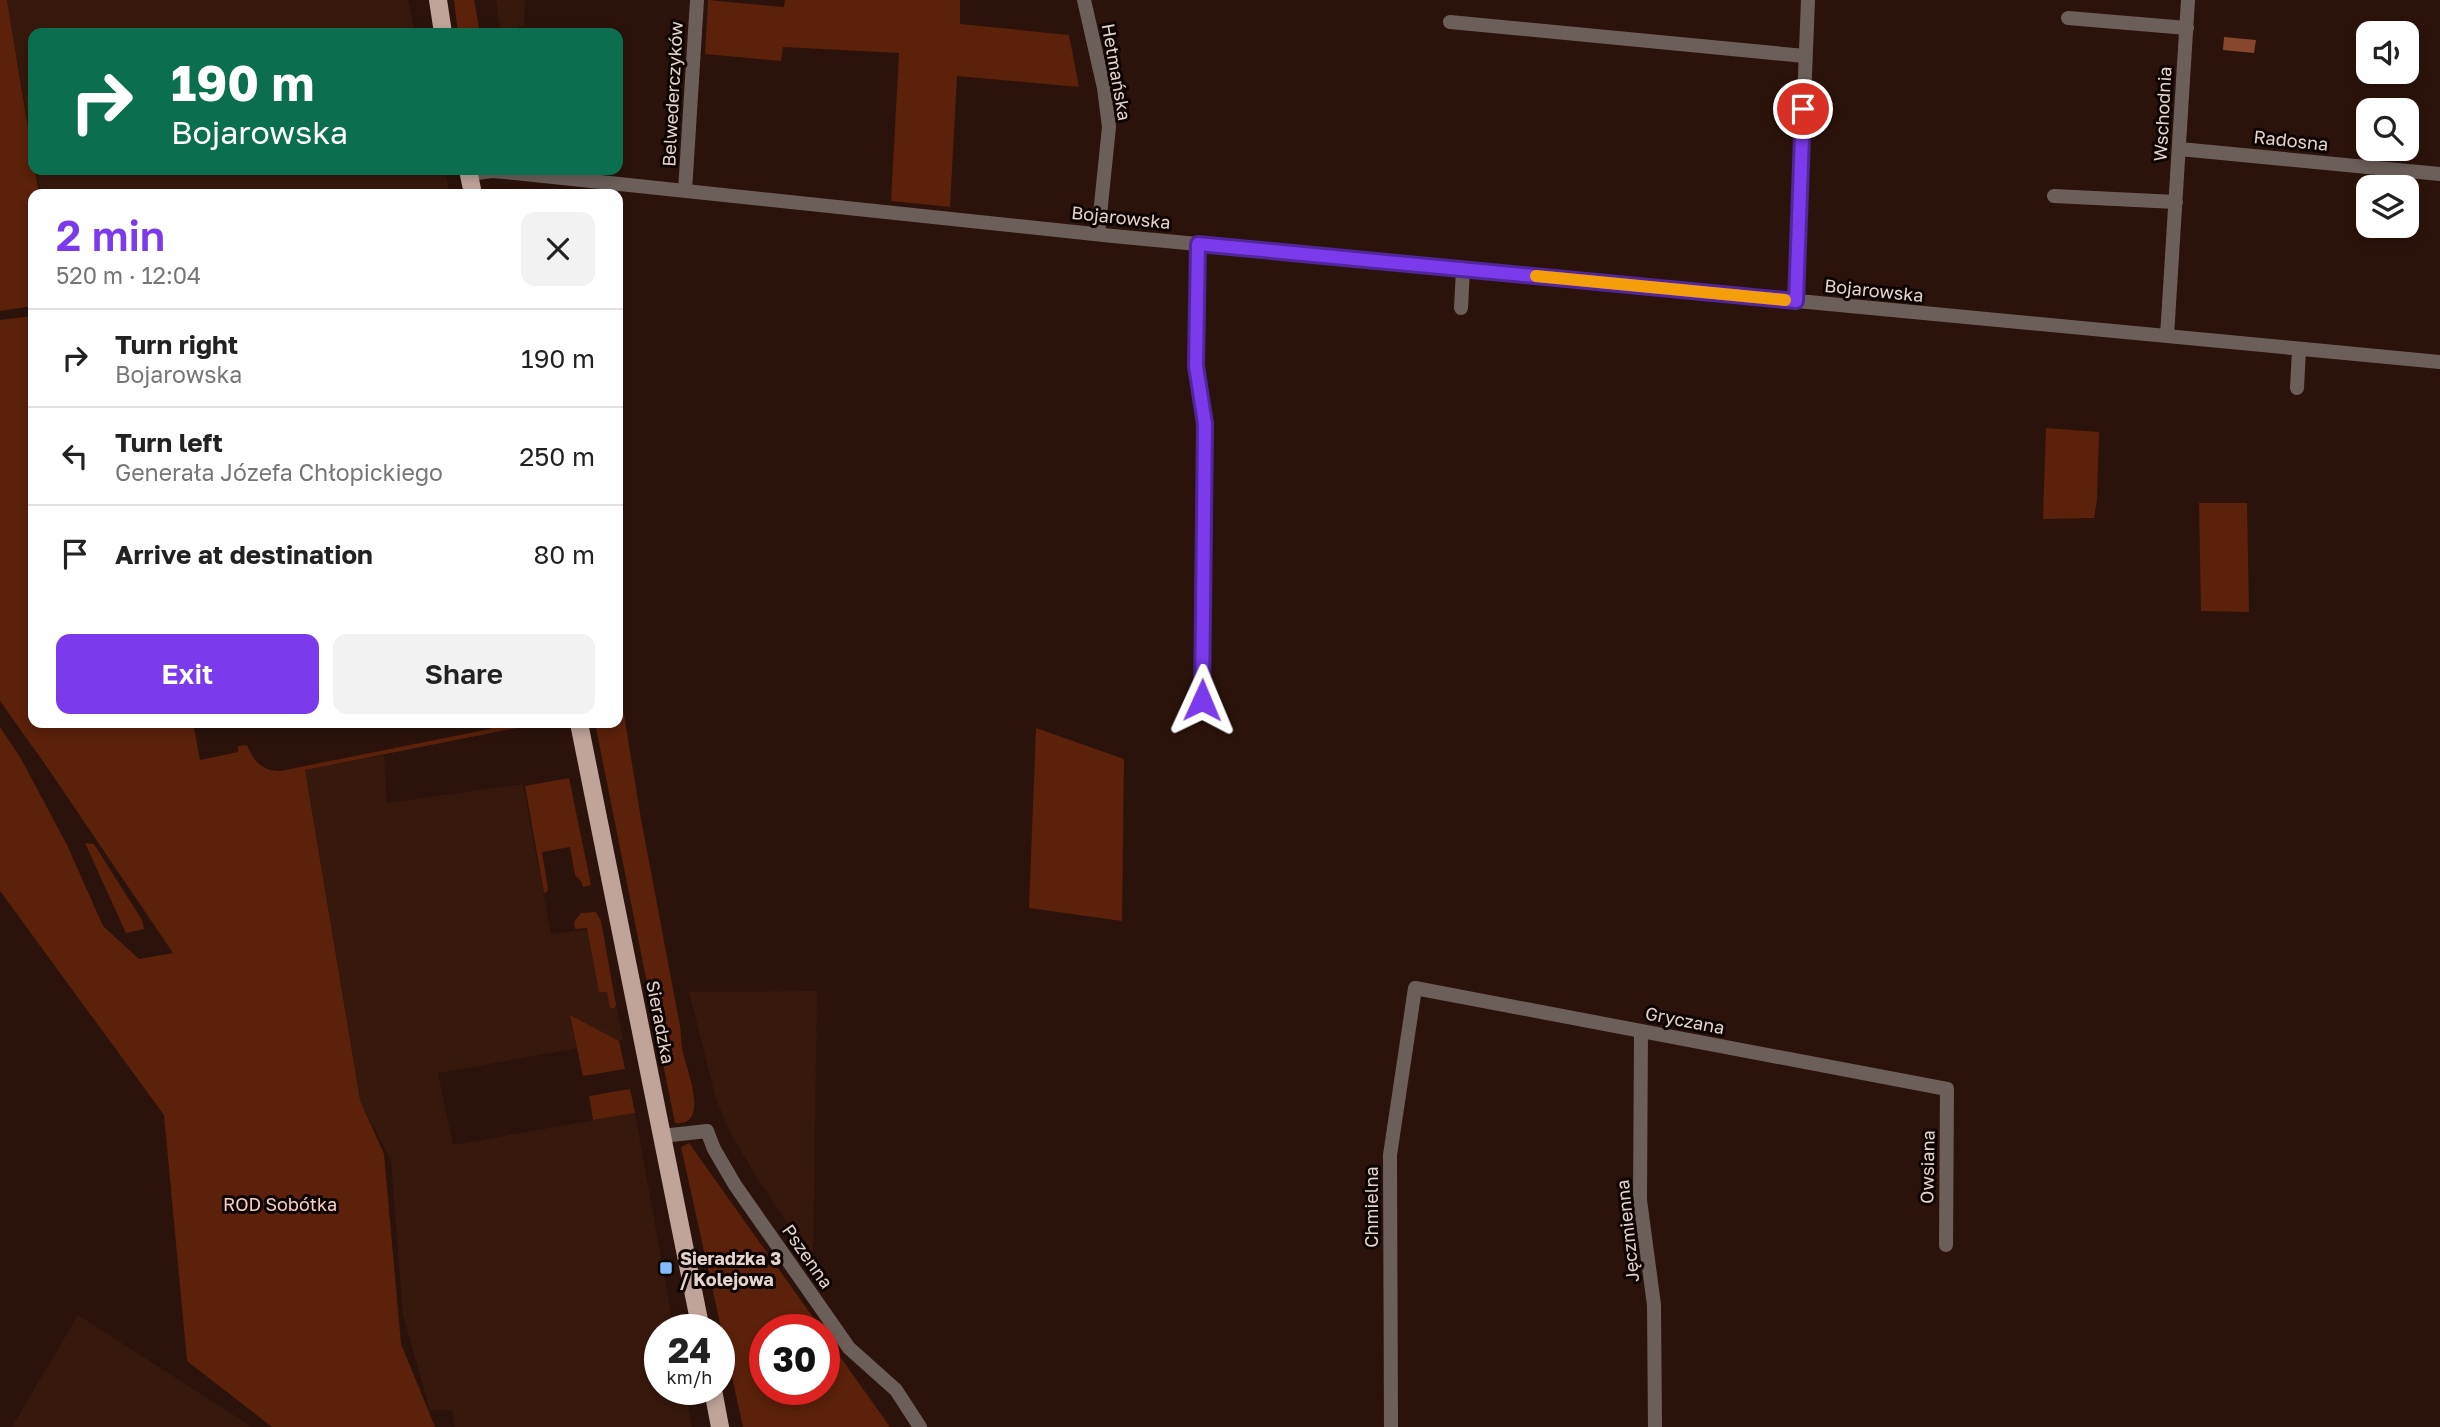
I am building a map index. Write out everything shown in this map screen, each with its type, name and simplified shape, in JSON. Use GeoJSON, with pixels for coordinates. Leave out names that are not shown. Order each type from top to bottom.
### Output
{"type":"FeatureCollection","features":[{"type":"Feature","properties":{"kind":"main road"},"geometry":{"type":"LineString","coordinates":[[439,0],[442,28]]}},
{"type":"Feature","properties":{"kind":"main road","name":"Sieradzka"},"geometry":{"type":"LineString","coordinates":[[580,728],[698,1314]]}},
{"type":"Feature","properties":{"kind":"main road"},"geometry":{"type":"LineString","coordinates":[[716,1405],[720,1427]]}},
{"type":"Feature","properties":{"kind":"street","name":"Belwederczyków"},"geometry":{"type":"LineString","coordinates":[[685,191],[697,0]]}},
{"type":"Feature","properties":{"kind":"street","name":"Hetmańska"},"geometry":{"type":"LineString","coordinates":[[1084,0],[1104,88],[1109,127],[1098,234]]}},
{"type":"Feature","properties":{"kind":"street"},"geometry":{"type":"LineString","coordinates":[[1796,301],[1808,0]]}},
{"type":"Feature","properties":{"kind":"street","name":"Wschodnia"},"geometry":{"type":"LineString","coordinates":[[2166,337],[2188,0]]}},
{"type":"Feature","properties":{"kind":"street"},"geometry":{"type":"LineString","coordinates":[[2068,18],[2186,28]]}},
{"type":"Feature","properties":{"kind":"street"},"geometry":{"type":"LineString","coordinates":[[1451,22],[1805,56]]}},
{"type":"Feature","properties":{"kind":"street","name":"Radosna"},"geometry":{"type":"LineString","coordinates":[[2179,149],[2440,174]]}},
{"type":"Feature","properties":{"kind":"street","name":"Bojarowska"},"geometry":{"type":"LineString","coordinates":[[531,175],[1198,244],[2440,362]]}},
{"type":"Feature","properties":{"kind":"street"},"geometry":{"type":"LineString","coordinates":[[2054,196],[2176,202]]}},
{"type":"Feature","properties":{"kind":"street"},"geometry":{"type":"LineString","coordinates":[[1198,244],[1196,366],[1205,424],[1202,700]]}},
{"type":"Feature","properties":{"kind":"street"},"geometry":{"type":"LineString","coordinates":[[1461,308],[1463,269]]}},
{"type":"Feature","properties":{"kind":"street"},"geometry":{"type":"LineString","coordinates":[[2297,388],[2299,349]]}},
{"type":"Feature","properties":{"kind":"street","name":"Gryczana"},"geometry":{"type":"LineString","coordinates":[[1415,988],[1947,1089]]}},
{"type":"Feature","properties":{"kind":"street","name":"Chmielna"},"geometry":{"type":"LineString","coordinates":[[1391,1427],[1390,1155],[1415,988]]}},
{"type":"Feature","properties":{"kind":"street","name":"Jęczmienna"},"geometry":{"type":"LineString","coordinates":[[1641,1031],[1640,1200],[1654,1305],[1655,1427]]}},
{"type":"Feature","properties":{"kind":"street","name":"Owsiana"},"geometry":{"type":"LineString","coordinates":[[1946,1245],[1947,1089]]}},
{"type":"Feature","properties":{"kind":"street","name":"Pszenna"},"geometry":{"type":"LineString","coordinates":[[662,1136],[707,1131],[713,1149],[735,1185],[849,1348],[896,1390],[920,1427]]}},
{"type":"Feature","properties":{"kind":"shaded area"},"geometry":{"type":"Polygon","coordinates":[[[7,0],[408,0],[414,28],[28,28],[28,120],[7,0]]]}},
{"type":"Feature","properties":{"kind":"shaded area"},"geometry":{"type":"Polygon","coordinates":[[[496,0],[525,0],[524,26],[500,28],[496,0]]]}},
{"type":"Feature","properties":{"kind":"shaded area"},"geometry":{"type":"Polygon","coordinates":[[[2224,37],[2256,40],[2254,53],[2223,50],[2224,37]]]}},
{"type":"Feature","properties":{"kind":"shaded area"},"geometry":{"type":"Polygon","coordinates":[[[38,175],[446,175],[449,189],[40,189],[38,175]]]}},
{"type":"Feature","properties":{"kind":"shaded area"},"geometry":{"type":"Polygon","coordinates":[[[384,755],[387,803],[523,784],[551,934],[601,928],[623,1040],[438,1073],[453,1145],[635,1113],[671,1314],[644,1314],[644,1405],[688,1405],[692,1427],[455,1427],[452,1410],[430,1410],[403,1315],[391,1161],[360,1100],[305,770],[384,755]]]}},
{"type":"Feature","properties":{"kind":"shaded area"},"geometry":{"type":"Polygon","coordinates":[[[817,991],[813,1261],[730,1132],[716,1099],[689,992],[817,991]]]}},
{"type":"Feature","properties":{"kind":"shaded area"},"geometry":{"type":"Polygon","coordinates":[[[78,1315],[252,1427],[12,1427],[78,1315]]]}},
{"type":"Feature","properties":{"kind":"green space"},"geometry":{"type":"Polygon","coordinates":[[[0,0],[7,0],[28,128],[28,175],[36,175],[38,189],[28,189],[28,307],[0,311],[0,0]]]}},
{"type":"Feature","properties":{"kind":"green space"},"geometry":{"type":"Polygon","coordinates":[[[454,0],[474,0],[479,28],[457,28],[454,0]]]}},
{"type":"Feature","properties":{"kind":"green space"},"geometry":{"type":"Polygon","coordinates":[[[708,0],[784,7],[785,0],[960,0],[960,24],[1069,35],[1079,87],[957,76],[950,207],[891,201],[899,53],[783,47],[781,61],[705,54],[708,0]]]}},
{"type":"Feature","properties":{"kind":"green space","name":"ROD Sobótka"},"geometry":{"type":"Polygon","coordinates":[[[28,317],[28,728],[194,728],[200,760],[238,752],[238,746],[247,745],[259,764],[280,771],[492,728],[517,728],[305,770],[360,1100],[384,1154],[401,1344],[435,1427],[272,1427],[187,1361],[164,1115],[0,891],[0,727],[20,757],[67,845],[103,926],[139,959],[173,953],[0,701],[0,320],[28,317]]]}},
{"type":"Feature","properties":{"kind":"green space"},"geometry":{"type":"Polygon","coordinates":[[[2046,428],[2099,432],[2094,518],[2043,519],[2046,428]]]}},
{"type":"Feature","properties":{"kind":"green space"},"geometry":{"type":"Polygon","coordinates":[[[2199,503],[2247,503],[2249,612],[2201,611],[2199,503]]]}},
{"type":"Feature","properties":{"kind":"green space"},"geometry":{"type":"Polygon","coordinates":[[[623,709],[682,1048],[694,1094],[692,1115],[686,1122],[675,1123],[596,728],[623,728],[623,709]]]}},
{"type":"Feature","properties":{"kind":"green space"},"geometry":{"type":"Polygon","coordinates":[[[1036,728],[1124,759],[1122,921],[1029,908],[1036,728]]]}},
{"type":"Feature","properties":{"kind":"green space"},"geometry":{"type":"Polygon","coordinates":[[[569,778],[591,885],[583,887],[575,875],[570,847],[542,852],[548,889],[544,893],[525,786],[569,778]]]}},
{"type":"Feature","properties":{"kind":"green space"},"geometry":{"type":"Polygon","coordinates":[[[85,843],[94,844],[142,920],[144,929],[126,933],[85,843]]]}},
{"type":"Feature","properties":{"kind":"green space"},"geometry":{"type":"Polygon","coordinates":[[[596,912],[601,921],[616,1005],[614,1008],[610,1008],[607,992],[599,992],[587,928],[575,929],[574,922],[581,913],[596,912]]]}},
{"type":"Feature","properties":{"kind":"green space"},"geometry":{"type":"Polygon","coordinates":[[[570,1015],[619,1041],[625,1069],[583,1076],[570,1015]]]}},
{"type":"Feature","properties":{"kind":"green space"},"geometry":{"type":"Polygon","coordinates":[[[630,1089],[635,1113],[593,1120],[589,1096],[630,1089]]]}},
{"type":"Feature","properties":{"kind":"green space"},"geometry":{"type":"Polygon","coordinates":[[[689,1143],[811,1314],[749,1314],[749,1405],[840,1405],[840,1357],[890,1427],[743,1427],[735,1391],[735,1314],[718,1314],[681,1147],[689,1143]]]}},
{"type":"Feature","properties":{"kind":"slow traffic"},"geometry":{"type":"LineString","coordinates":[[1536,276],[1785,300]]}},
{"type":"Feature","properties":{"kind":"place","name":"Sieradzka 3 / Kolejowa"},"geometry":{"type":"Point","coordinates":[666,1268]}},
{"type":"Feature","properties":{"kind":"route"},"geometry":{"type":"LineString","coordinates":[[1202,700],[1205,424],[1196,366],[1198,244],[1796,301],[1803,109]]}}]}
